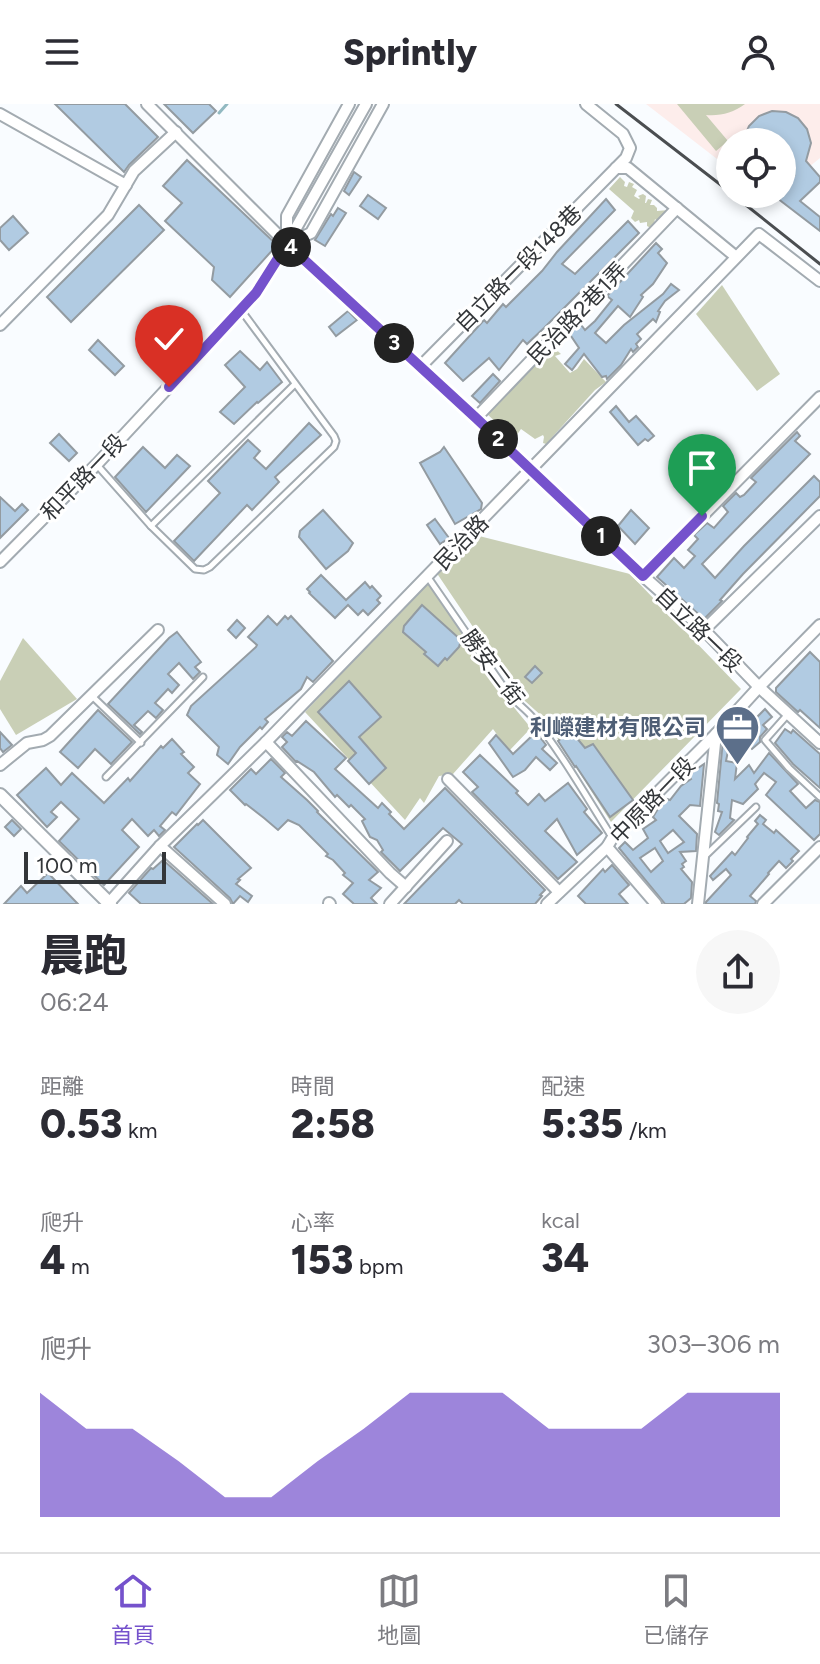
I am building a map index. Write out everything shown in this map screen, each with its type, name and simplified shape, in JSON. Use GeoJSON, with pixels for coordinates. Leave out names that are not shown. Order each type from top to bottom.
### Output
{"type":"FeatureCollection","features":[{"type":"Feature","properties":{"kind":"street","name":"自立路一段"},"geometry":{"type":"LineString","coordinates":[[147,104],[287,244],[704,630],[759,687],[820,743]]}},
{"type":"Feature","properties":{"kind":"street"},"geometry":{"type":"LineString","coordinates":[[349,104],[287,216],[287,244],[311,233],[383,104]]}},
{"type":"Feature","properties":{"kind":"street","name":"和平路一段"},"geometry":{"type":"LineString","coordinates":[[0,562],[97,464],[241,310],[265,280],[366,104]]}},
{"type":"Feature","properties":{"kind":"street"},"geometry":{"type":"LineString","coordinates":[[586,104],[623,134],[630,148],[626,158],[616,168]]}},
{"type":"Feature","properties":{"kind":"street"},"geometry":{"type":"LineString","coordinates":[[0,114],[126,185]]}},
{"type":"Feature","properties":{"kind":"street"},"geometry":{"type":"LineString","coordinates":[[0,325],[108,215],[134,171],[176,132]]}},
{"type":"Feature","properties":{"kind":"street"},"geometry":{"type":"LineString","coordinates":[[616,168],[628,168],[735,256]]}},
{"type":"Feature","properties":{"kind":"street","name":"自立路一段148巷"},"geometry":{"type":"LineString","coordinates":[[420,367],[616,168]]}},
{"type":"Feature","properties":{"kind":"street","name":"民治路2巷1弄"},"geometry":{"type":"LineString","coordinates":[[476,418],[677,208]]}},
{"type":"Feature","properties":{"kind":"street","name":"民治路"},"geometry":{"type":"LineString","coordinates":[[109,904],[160,846],[266,742],[759,234],[820,281]]}},
{"type":"Feature","properties":{"kind":"street"},"geometry":{"type":"LineString","coordinates":[[643,576],[820,397]]}},
{"type":"Feature","properties":{"kind":"street"},"geometry":{"type":"LineString","coordinates":[[704,630],[820,516]]}},
{"type":"Feature","properties":{"kind":"street","name":"中原路一段"},"geometry":{"type":"LineString","coordinates":[[547,904],[820,625]]}},
{"type":"Feature","properties":{"kind":"street"},"geometry":{"type":"LineString","coordinates":[[0,765],[20,747],[50,736],[158,630]]}},
{"type":"Feature","properties":{"kind":"street"},"geometry":{"type":"LineString","coordinates":[[698,904],[716,734]]}},
{"type":"Feature","properties":{"kind":"street"},"geometry":{"type":"LineString","coordinates":[[266,742],[406,887]]}},
{"type":"Feature","properties":{"kind":"street"},"geometry":{"type":"LineString","coordinates":[[448,779],[559,892]]}},
{"type":"Feature","properties":{"kind":"street"},"geometry":{"type":"LineString","coordinates":[[0,795],[109,904]]}},
{"type":"Feature","properties":{"kind":"street"},"geometry":{"type":"LineString","coordinates":[[390,904],[447,841]]}},
{"type":"Feature","properties":{"kind":"street","name":"勝安二街"},"geometry":{"type":"LineString","coordinates":[[610,842],[656,904]]}},
{"type":"Feature","properties":{"kind":"street"},"geometry":{"type":"LineString","coordinates":[[160,846],[225,904]]}},
{"type":"Feature","properties":{"kind":"street"},"geometry":{"type":"LineString","coordinates":[[763,904],[820,847]]}},
{"type":"Feature","properties":{"kind":"lane"},"geometry":{"type":"LineString","coordinates":[[97,464],[151,526],[195,569],[204,570],[334,447],[336,441],[241,310]]}},
{"type":"Feature","properties":{"kind":"lane"},"geometry":{"type":"LineString","coordinates":[[151,526],[295,384]]}},
{"type":"Feature","properties":{"kind":"lane","name":"勝安二街"},"geometry":{"type":"LineString","coordinates":[[427,576],[507,692],[545,734],[610,842]]}},
{"type":"Feature","properties":{"kind":"lane"},"geometry":{"type":"LineString","coordinates":[[106,777],[203,677]]}},
{"type":"Feature","properties":{"kind":"lane"},"geometry":{"type":"LineString","coordinates":[[92,695],[141,743]]}},
{"type":"Feature","properties":{"kind":"lane"},"geometry":{"type":"LineString","coordinates":[[789,713],[765,740],[820,797]]}},
{"type":"Feature","properties":{"kind":"lane"},"geometry":{"type":"LineString","coordinates":[[703,857],[756,807]]}},
{"type":"Feature","properties":{"kind":"shaded area"},"geometry":{"type":"Polygon","coordinates":[[[646,104],[820,104],[820,158],[796,178],[796,128],[716,128],[716,158],[646,104]]]}},
{"type":"Feature","properties":{"kind":"green space"},"geometry":{"type":"Polygon","coordinates":[[[677,104],[745,104],[727,113],[706,115],[717,128],[716,151],[677,104]]]}},
{"type":"Feature","properties":{"kind":"green space"},"geometry":{"type":"Polygon","coordinates":[[[620,177],[625,182],[624,186],[627,187],[629,182],[634,184],[632,187],[637,190],[634,196],[639,199],[638,196],[643,194],[646,196],[645,203],[648,199],[652,200],[650,205],[654,205],[657,211],[669,210],[660,224],[655,219],[653,229],[647,226],[647,222],[635,222],[631,218],[634,211],[609,189],[620,177]]]}},
{"type":"Feature","properties":{"kind":"green space"},"geometry":{"type":"Polygon","coordinates":[[[722,285],[780,374],[757,391],[696,314],[722,285]]]}},
{"type":"Feature","properties":{"kind":"green space"},"geometry":{"type":"Polygon","coordinates":[[[551,345],[561,354],[555,356],[570,373],[584,359],[606,382],[546,444],[543,443],[543,435],[535,439],[521,429],[514,439],[487,414],[551,345]]]}},
{"type":"Feature","properties":{"kind":"green space"},"geometry":{"type":"Polygon","coordinates":[[[479,536],[630,574],[741,689],[611,822],[545,719],[525,701],[502,670],[434,569],[479,536]]]}},
{"type":"Feature","properties":{"kind":"green space"},"geometry":{"type":"Polygon","coordinates":[[[428,583],[507,699],[531,728],[509,751],[493,729],[453,774],[439,776],[424,803],[420,798],[405,820],[305,712],[428,583]]]}},
{"type":"Feature","properties":{"kind":"green space"},"geometry":{"type":"Polygon","coordinates":[[[23,638],[77,699],[16,735],[0,709],[0,681],[23,638]]]}},
{"type":"Feature","properties":{"kind":"building"},"geometry":{"type":"Polygon","coordinates":[[[55,104],[125,104],[158,137],[124,172],[55,104]]]}},
{"type":"Feature","properties":{"kind":"building"},"geometry":{"type":"Polygon","coordinates":[[[164,104],[209,104],[216,111],[193,133],[164,104]]]}},
{"type":"Feature","properties":{"kind":"building"},"geometry":{"type":"Polygon","coordinates":[[[772,111],[786,112],[798,118],[807,129],[811,143],[806,161],[820,177],[820,182],[800,201],[820,217],[820,231],[790,208],[796,208],[796,128],[748,128],[759,116],[772,111]]]}},
{"type":"Feature","properties":{"kind":"building"},"geometry":{"type":"Polygon","coordinates":[[[187,160],[277,245],[230,297],[212,280],[214,267],[165,221],[182,203],[163,186],[187,160]]]}},
{"type":"Feature","properties":{"kind":"building"},"geometry":{"type":"Polygon","coordinates":[[[354,172],[361,177],[349,195],[344,191],[354,172]]]}},
{"type":"Feature","properties":{"kind":"building"},"geometry":{"type":"Polygon","coordinates":[[[368,195],[386,208],[378,219],[360,206],[368,195]]]}},
{"type":"Feature","properties":{"kind":"building"},"geometry":{"type":"Polygon","coordinates":[[[606,199],[615,210],[562,264],[575,274],[628,221],[639,233],[527,344],[523,340],[499,370],[489,358],[463,381],[445,363],[484,320],[487,323],[503,304],[506,307],[542,271],[606,199]]]}},
{"type":"Feature","properties":{"kind":"building"},"geometry":{"type":"Polygon","coordinates":[[[139,205],[164,230],[71,322],[47,297],[139,205]]]}},
{"type":"Feature","properties":{"kind":"building"},"geometry":{"type":"Polygon","coordinates":[[[338,208],[346,213],[325,246],[315,240],[338,208]]]}},
{"type":"Feature","properties":{"kind":"building"},"geometry":{"type":"Polygon","coordinates":[[[13,216],[28,233],[9,250],[0,240],[0,228],[13,216]]]}},
{"type":"Feature","properties":{"kind":"building"},"geometry":{"type":"Polygon","coordinates":[[[656,243],[662,249],[658,253],[667,263],[653,284],[641,295],[643,297],[630,317],[618,306],[595,333],[606,343],[671,284],[679,290],[665,301],[658,311],[656,322],[653,319],[637,334],[641,339],[636,344],[638,347],[633,352],[631,349],[607,379],[584,354],[572,370],[565,364],[579,348],[569,333],[579,322],[585,330],[595,321],[612,300],[607,296],[656,243]]]}},
{"type":"Feature","properties":{"kind":"building"},"geometry":{"type":"Polygon","coordinates":[[[348,311],[357,320],[336,336],[329,327],[348,311]]]}},
{"type":"Feature","properties":{"kind":"building"},"geometry":{"type":"Polygon","coordinates":[[[98,340],[124,366],[115,375],[89,350],[98,340]]]}},
{"type":"Feature","properties":{"kind":"building"},"geometry":{"type":"Polygon","coordinates":[[[240,351],[260,370],[267,362],[282,382],[234,424],[220,412],[245,387],[225,365],[240,351]]]}},
{"type":"Feature","properties":{"kind":"building"},"geometry":{"type":"Polygon","coordinates":[[[493,374],[500,381],[480,403],[472,396],[493,374]]]}},
{"type":"Feature","properties":{"kind":"building"},"geometry":{"type":"Polygon","coordinates":[[[616,406],[629,422],[636,416],[654,436],[638,445],[610,412],[616,406]]]}},
{"type":"Feature","properties":{"kind":"building"},"geometry":{"type":"Polygon","coordinates":[[[309,423],[321,435],[275,477],[279,482],[252,510],[247,505],[194,561],[174,541],[220,493],[208,481],[248,440],[260,451],[254,458],[266,469],[309,423]]]}},
{"type":"Feature","properties":{"kind":"building"},"geometry":{"type":"Polygon","coordinates":[[[797,432],[800,436],[795,441],[810,454],[702,564],[715,578],[814,476],[820,482],[820,496],[743,574],[704,619],[657,577],[674,558],[684,568],[695,556],[688,550],[698,539],[694,535],[707,523],[714,528],[728,512],[723,506],[736,493],[740,497],[744,495],[756,482],[751,478],[797,432]]]}},
{"type":"Feature","properties":{"kind":"building"},"geometry":{"type":"Polygon","coordinates":[[[59,434],[77,453],[69,461],[50,443],[59,434]]]}},
{"type":"Feature","properties":{"kind":"building"},"geometry":{"type":"Polygon","coordinates":[[[143,447],[165,468],[177,455],[190,466],[146,512],[115,477],[143,447]]]}},
{"type":"Feature","properties":{"kind":"building"},"geometry":{"type":"Polygon","coordinates":[[[444,447],[482,503],[481,509],[455,524],[420,463],[444,447]]]}},
{"type":"Feature","properties":{"kind":"building"},"geometry":{"type":"Polygon","coordinates":[[[0,497],[15,511],[22,504],[28,510],[0,538],[0,497]]]}},
{"type":"Feature","properties":{"kind":"building"},"geometry":{"type":"Polygon","coordinates":[[[323,510],[353,543],[326,569],[299,537],[300,531],[323,510]]]}},
{"type":"Feature","properties":{"kind":"building"},"geometry":{"type":"Polygon","coordinates":[[[631,510],[649,528],[635,544],[618,526],[631,510]]]}},
{"type":"Feature","properties":{"kind":"building"},"geometry":{"type":"Polygon","coordinates":[[[435,519],[449,538],[440,544],[427,525],[435,519]]]}},
{"type":"Feature","properties":{"kind":"building"},"geometry":{"type":"Polygon","coordinates":[[[321,575],[346,600],[365,582],[381,596],[377,600],[380,603],[368,615],[363,610],[358,615],[348,605],[335,618],[307,589],[321,575]]]}},
{"type":"Feature","properties":{"kind":"building"},"geometry":{"type":"Polygon","coordinates":[[[422,605],[461,640],[459,647],[438,666],[403,632],[404,626],[422,605]]]}},
{"type":"Feature","properties":{"kind":"building"},"geometry":{"type":"Polygon","coordinates":[[[268,616],[277,625],[285,616],[288,619],[291,616],[333,661],[313,682],[307,677],[301,689],[265,719],[268,722],[240,747],[228,764],[217,755],[219,747],[187,715],[191,706],[256,647],[248,637],[268,616]]]}},
{"type":"Feature","properties":{"kind":"building"},"geometry":{"type":"Polygon","coordinates":[[[237,620],[245,628],[236,638],[228,630],[237,620]]]}},
{"type":"Feature","properties":{"kind":"building"},"geometry":{"type":"Polygon","coordinates":[[[177,632],[201,662],[195,667],[200,672],[193,679],[179,663],[168,674],[179,685],[172,693],[168,689],[155,703],[163,710],[156,718],[148,711],[134,725],[142,732],[140,734],[108,704],[177,632]]]}},
{"type":"Feature","properties":{"kind":"building"},"geometry":{"type":"Polygon","coordinates":[[[810,652],[820,662],[820,728],[776,692],[776,688],[810,652]]]}},
{"type":"Feature","properties":{"kind":"building"},"geometry":{"type":"Polygon","coordinates":[[[535,666],[542,673],[532,683],[525,677],[535,666]]]}},
{"type":"Feature","properties":{"kind":"building"},"geometry":{"type":"Polygon","coordinates":[[[349,681],[381,717],[359,737],[386,768],[369,784],[348,761],[356,753],[318,712],[349,681]]]}},
{"type":"Feature","properties":{"kind":"building"},"geometry":{"type":"Polygon","coordinates":[[[765,709],[772,717],[763,725],[767,729],[760,742],[752,749],[745,742],[740,748],[733,741],[740,734],[736,729],[751,713],[756,718],[765,709]]]}},
{"type":"Feature","properties":{"kind":"building"},"geometry":{"type":"Polygon","coordinates":[[[98,710],[132,742],[111,764],[95,749],[78,768],[60,752],[98,710]]]}},
{"type":"Feature","properties":{"kind":"building"},"geometry":{"type":"Polygon","coordinates":[[[306,721],[346,758],[335,769],[378,808],[382,803],[404,829],[445,788],[545,890],[542,896],[535,904],[463,904],[459,900],[455,904],[404,904],[462,844],[443,828],[400,871],[381,852],[383,850],[377,840],[370,837],[362,821],[365,819],[351,805],[349,807],[337,795],[335,797],[314,772],[296,762],[282,747],[287,742],[282,737],[287,732],[292,736],[306,721]]]}},
{"type":"Feature","properties":{"kind":"building"},"geometry":{"type":"Polygon","coordinates":[[[785,729],[791,733],[793,730],[820,754],[820,788],[775,743],[785,729]]]}},
{"type":"Feature","properties":{"kind":"building"},"geometry":{"type":"Polygon","coordinates":[[[571,731],[585,748],[593,744],[633,800],[610,817],[558,741],[571,731]]]}},
{"type":"Feature","properties":{"kind":"building"},"geometry":{"type":"Polygon","coordinates":[[[0,732],[12,745],[3,752],[0,748],[0,732]]]}},
{"type":"Feature","properties":{"kind":"building"},"geometry":{"type":"Polygon","coordinates":[[[536,732],[546,745],[542,749],[557,763],[550,770],[536,757],[525,770],[513,777],[489,743],[496,735],[513,754],[536,732]]]}},
{"type":"Feature","properties":{"kind":"building"},"geometry":{"type":"Polygon","coordinates":[[[172,739],[194,767],[188,773],[200,784],[176,815],[172,812],[160,826],[165,830],[159,836],[154,830],[148,836],[132,819],[122,830],[139,847],[104,885],[59,841],[79,819],[61,802],[51,812],[57,817],[47,827],[17,795],[46,768],[61,785],[72,773],[104,803],[128,778],[130,781],[161,746],[163,748],[172,739]]]}},
{"type":"Feature","properties":{"kind":"building"},"geometry":{"type":"Polygon","coordinates":[[[723,740],[730,741],[726,761],[737,763],[735,779],[749,765],[754,773],[769,753],[798,784],[790,791],[806,808],[815,800],[820,802],[820,834],[814,840],[766,795],[776,782],[764,773],[755,784],[758,789],[743,804],[732,800],[730,818],[734,820],[719,835],[715,832],[722,812],[718,811],[717,803],[723,740]]]}},
{"type":"Feature","properties":{"kind":"building"},"geometry":{"type":"Polygon","coordinates":[[[480,755],[518,791],[516,793],[528,805],[539,794],[545,801],[568,783],[587,809],[584,812],[602,833],[577,855],[557,819],[545,831],[577,862],[558,879],[472,792],[478,787],[463,772],[480,755]]]}},
{"type":"Feature","properties":{"kind":"building"},"geometry":{"type":"Polygon","coordinates":[[[271,759],[285,773],[281,777],[378,872],[369,880],[381,888],[371,898],[377,904],[354,904],[343,894],[353,883],[299,825],[288,820],[278,830],[230,790],[251,769],[256,774],[271,759]]]}},
{"type":"Feature","properties":{"kind":"building"},"geometry":{"type":"Polygon","coordinates":[[[704,764],[700,806],[690,805],[679,816],[697,834],[696,851],[680,852],[686,861],[681,869],[692,882],[691,898],[684,904],[665,904],[619,848],[625,842],[633,850],[648,838],[643,829],[656,820],[653,817],[659,807],[691,779],[688,775],[704,764]],[[673,830],[660,841],[668,853],[684,842],[673,830]],[[655,848],[640,858],[651,872],[663,861],[655,848]]]}},
{"type":"Feature","properties":{"kind":"building"},"geometry":{"type":"Polygon","coordinates":[[[760,815],[766,820],[763,824],[774,833],[776,830],[799,851],[791,859],[793,861],[786,868],[779,861],[768,873],[750,896],[756,901],[755,904],[706,904],[731,875],[726,869],[713,880],[710,876],[732,852],[735,855],[758,824],[755,821],[760,815]]]}},
{"type":"Feature","properties":{"kind":"building"},"geometry":{"type":"Polygon","coordinates":[[[12,820],[21,829],[14,836],[5,827],[12,820]]]}},
{"type":"Feature","properties":{"kind":"building"},"geometry":{"type":"Polygon","coordinates":[[[203,820],[251,868],[236,884],[252,896],[248,902],[240,896],[233,904],[174,847],[203,820]]]}},
{"type":"Feature","properties":{"kind":"building"},"geometry":{"type":"Polygon","coordinates":[[[163,860],[213,904],[141,904],[129,893],[151,868],[163,860]]]}},
{"type":"Feature","properties":{"kind":"building"},"geometry":{"type":"Polygon","coordinates":[[[612,865],[629,885],[619,894],[628,904],[586,904],[578,896],[603,869],[605,872],[612,865]]]}},
{"type":"Feature","properties":{"kind":"building"},"geometry":{"type":"Polygon","coordinates":[[[48,873],[78,904],[4,904],[21,886],[27,893],[48,873]]]}},
{"type":"Feature","properties":{"kind":"waterway"},"geometry":{"type":"LineString","coordinates":[[219,113],[227,104]]}},
{"type":"Feature","properties":{"kind":"railway"},"geometry":{"type":"LineString","coordinates":[[616,104],[716,181]]}},
{"type":"Feature","properties":{"kind":"railway"},"geometry":{"type":"LineString","coordinates":[[750,208],[820,264]]}},
{"type":"Feature","properties":{"kind":"place","name":"利嶸建材有限公司"},"geometry":{"type":"Point","coordinates":[737,766]}},
{"type":"Feature","properties":{"kind":"route"},"geometry":{"type":"LineString","coordinates":[[169,387],[256,293],[287,244],[643,576],[702,516]]}}]}
